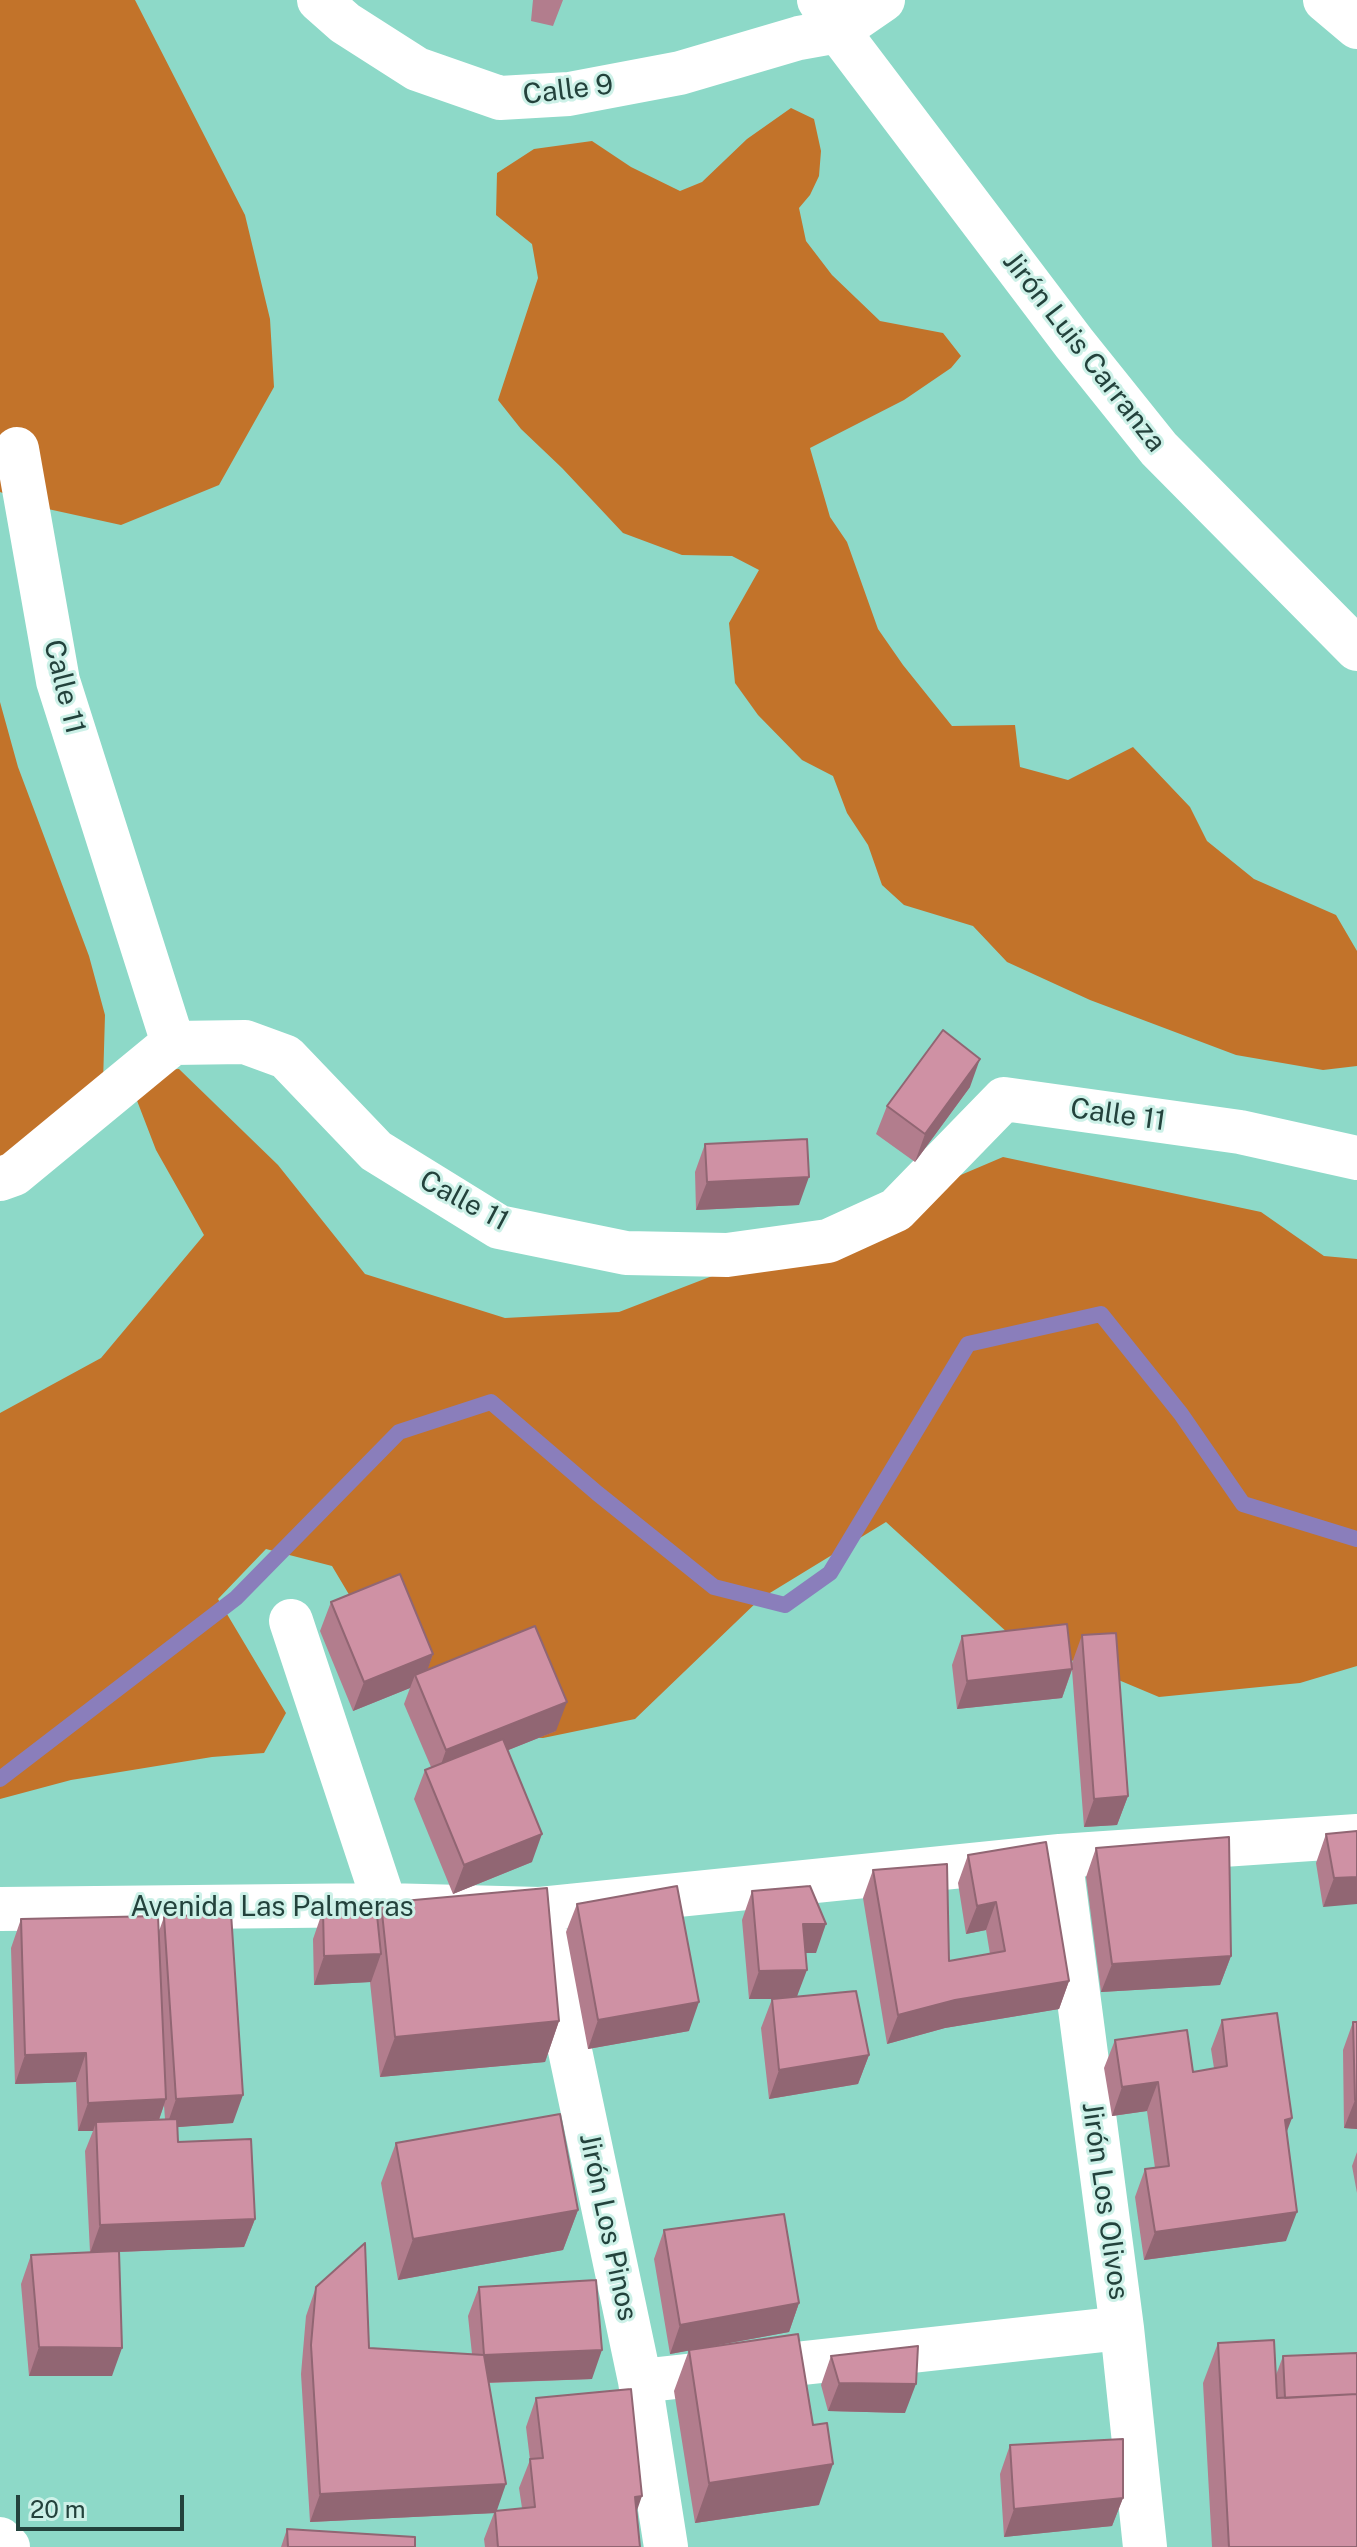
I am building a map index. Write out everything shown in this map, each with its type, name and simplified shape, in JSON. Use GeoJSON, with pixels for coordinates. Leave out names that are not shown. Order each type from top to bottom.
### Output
{"type":"FeatureCollection","features":[{"type":"Feature","properties":{"kind":"street","name":"Calle 9"},"geometry":{"type":"LineString","coordinates":[[319,0],[345,23],[417,69],[500,98],[569,94],[680,73],[799,38],[828,16]]}},
{"type":"Feature","properties":{"kind":"street"},"geometry":{"type":"LineString","coordinates":[[828,16],[883,0]]}},
{"type":"Feature","properties":{"kind":"street"},"geometry":{"type":"LineString","coordinates":[[1325,0],[1357,27]]}},
{"type":"Feature","properties":{"kind":"street","name":"Jirón Luis Carranza"},"geometry":{"type":"LineString","coordinates":[[828,16],[1074,343],[1159,449],[1357,649]]}},
{"type":"Feature","properties":{"kind":"street","name":"Calle 11"},"geometry":{"type":"LineString","coordinates":[[17,449],[58,681],[173,1043],[245,1042],[286,1057],[376,1151],[499,1227],[626,1253],[727,1255],[828,1241],[896,1210],[1004,1099],[1240,1132],[1357,1158]]}},
{"type":"Feature","properties":{"kind":"street"},"geometry":{"type":"LineString","coordinates":[[0,1179],[14,1174],[173,1043]]}},
{"type":"Feature","properties":{"kind":"street"},"geometry":{"type":"LineString","coordinates":[[291,1621],[385,1905]]}},
{"type":"Feature","properties":{"kind":"street","name":"Avenida Las Palmeras"},"geometry":{"type":"LineString","coordinates":[[0,1909],[385,1905],[540,1909],[1060,1856],[1357,1836]]}},
{"type":"Feature","properties":{"kind":"street","name":"Jirón Los Olivos"},"geometry":{"type":"LineString","coordinates":[[1060,1856],[1122,2328],[1145,2547]]}},
{"type":"Feature","properties":{"kind":"street","name":"Jirón Los Pinos"},"geometry":{"type":"LineString","coordinates":[[540,1909],[640,2381],[666,2547]]}},
{"type":"Feature","properties":{"kind":"street"},"geometry":{"type":"LineString","coordinates":[[640,2381],[1122,2328]]}},
{"type":"Feature","properties":{"kind":"street"},"geometry":{"type":"LineString","coordinates":[[0,2539],[8,2547]]}},
{"type":"Feature","properties":{"kind":"shaded area"},"geometry":{"type":"Polygon","coordinates":[[[0,0],[135,0],[245,215],[270,319],[274,387],[219,485],[121,525],[48,509],[0,492],[0,0]]]}},
{"type":"Feature","properties":{"kind":"shaded area"},"geometry":{"type":"Polygon","coordinates":[[[791,108],[814,119],[821,151],[819,176],[810,195],[799,208],[806,241],[832,275],[880,321],[943,333],[961,356],[951,368],[904,400],[810,448],[830,517],[847,542],[878,629],[952,726],[1015,725],[1020,767],[1068,780],[1133,747],[1190,807],[1207,841],[1254,879],[1336,915],[1357,951],[1357,1066],[1323,1070],[1236,1055],[1090,1000],[1007,962],[973,926],[904,905],[882,885],[868,845],[847,813],[833,776],[802,760],[758,715],[735,683],[729,623],[759,570],[732,556],[682,555],[623,533],[521,429],[498,400],[538,278],[532,244],[496,215],[497,173],[534,149],[592,141],[631,167],[680,191],[702,182],[747,139],[791,108]]]}},
{"type":"Feature","properties":{"kind":"shaded area"},"geometry":{"type":"Polygon","coordinates":[[[0,702],[18,767],[89,956],[105,1015],[103,1083],[0,1159],[0,702]]]}},
{"type":"Feature","properties":{"kind":"shaded area"},"geometry":{"type":"Polygon","coordinates":[[[179,1069],[278,1165],[365,1274],[505,1318],[619,1312],[834,1229],[1003,1157],[1261,1212],[1324,1256],[1357,1259],[1357,1666],[1300,1683],[1159,1697],[1009,1634],[886,1522],[760,1599],[635,1719],[543,1738],[454,1735],[391,1665],[332,1566],[266,1549],[218,1599],[286,1713],[264,1753],[212,1757],[71,1780],[0,1799],[0,1413],[101,1358],[204,1235],[156,1150],[126,1072],[179,1069]]]}},
{"type":"Feature","properties":{"kind":"building"},"geometry":{"type":"Polygon","coordinates":[[[943,1030],[980,1059],[925,1134],[887,1106],[943,1030]]]}},
{"type":"Feature","properties":{"kind":"building"},"geometry":{"type":"Polygon","coordinates":[[[807,1139],[809,1177],[707,1182],[705,1144],[807,1139]]]}},
{"type":"Feature","properties":{"kind":"building"},"geometry":{"type":"Polygon","coordinates":[[[400,1574],[433,1654],[364,1682],[331,1602],[400,1574]]]}},
{"type":"Feature","properties":{"kind":"building"},"geometry":{"type":"Polygon","coordinates":[[[1067,1624],[1072,1669],[967,1681],[962,1636],[1067,1624]]]}},
{"type":"Feature","properties":{"kind":"building"},"geometry":{"type":"Polygon","coordinates":[[[535,1626],[567,1702],[446,1750],[415,1675],[535,1626]]]}},
{"type":"Feature","properties":{"kind":"building"},"geometry":{"type":"Polygon","coordinates":[[[1116,1633],[1128,1796],[1094,1799],[1082,1635],[1116,1633]]]}},
{"type":"Feature","properties":{"kind":"building"},"geometry":{"type":"Polygon","coordinates":[[[503,1739],[542,1834],[464,1865],[425,1770],[503,1739]]]}},
{"type":"Feature","properties":{"kind":"building"},"geometry":{"type":"Polygon","coordinates":[[[1357,1831],[1357,1877],[1334,1878],[1326,1834],[1357,1831]]]}},
{"type":"Feature","properties":{"kind":"building"},"geometry":{"type":"Polygon","coordinates":[[[1229,1837],[1231,1956],[1112,1964],[1096,1848],[1229,1837]]]}},
{"type":"Feature","properties":{"kind":"building"},"geometry":{"type":"Polygon","coordinates":[[[1046,1842],[1069,1981],[955,2000],[898,2015],[873,1870],[947,1864],[949,1961],[1005,1951],[996,1902],[977,1906],[968,1855],[1046,1842]]]}},
{"type":"Feature","properties":{"kind":"building"},"geometry":{"type":"Polygon","coordinates":[[[677,1886],[699,2002],[598,2020],[577,1904],[677,1886]]]}},
{"type":"Feature","properties":{"kind":"building"},"geometry":{"type":"Polygon","coordinates":[[[810,1886],[826,1924],[803,1924],[807,1970],[759,1971],[752,1891],[810,1886]]]}},
{"type":"Feature","properties":{"kind":"building"},"geometry":{"type":"Polygon","coordinates":[[[547,1888],[559,2021],[395,2037],[381,1903],[547,1888]]]}},
{"type":"Feature","properties":{"kind":"building"},"geometry":{"type":"Polygon","coordinates":[[[370,1904],[377,1915],[381,1954],[324,1956],[323,1910],[370,1904]]]}},
{"type":"Feature","properties":{"kind":"building"},"geometry":{"type":"Polygon","coordinates":[[[231,1913],[243,2095],[176,2099],[164,1917],[231,1913]]]}},
{"type":"Feature","properties":{"kind":"building"},"geometry":{"type":"Polygon","coordinates":[[[158,1916],[166,2099],[88,2103],[86,2053],[25,2055],[21,1919],[158,1916]]]}},
{"type":"Feature","properties":{"kind":"building"},"geometry":{"type":"Polygon","coordinates":[[[856,1991],[869,2055],[779,2070],[772,1999],[856,1991]]]}},
{"type":"Feature","properties":{"kind":"building"},"geometry":{"type":"Polygon","coordinates":[[[1277,2013],[1292,2118],[1285,2120],[1297,2212],[1155,2232],[1145,2169],[1169,2166],[1158,2082],[1122,2087],[1115,2040],[1187,2030],[1193,2072],[1227,2066],[1222,2020],[1277,2013]]]}},
{"type":"Feature","properties":{"kind":"building"},"geometry":{"type":"Polygon","coordinates":[[[1353,2022],[1357,2022],[1357,2100],[1355,2100],[1353,2022]]]}},
{"type":"Feature","properties":{"kind":"building"},"geometry":{"type":"Polygon","coordinates":[[[560,2114],[578,2210],[413,2239],[396,2143],[560,2114]]]}},
{"type":"Feature","properties":{"kind":"building"},"geometry":{"type":"Polygon","coordinates":[[[177,2119],[178,2142],[251,2139],[255,2219],[100,2225],[96,2122],[177,2119]]]}},
{"type":"Feature","properties":{"kind":"building"},"geometry":{"type":"Polygon","coordinates":[[[784,2214],[799,2303],[680,2325],[664,2230],[784,2214]]]}},
{"type":"Feature","properties":{"kind":"building"},"geometry":{"type":"Polygon","coordinates":[[[365,2243],[369,2348],[484,2355],[506,2484],[320,2494],[311,2345],[316,2287],[365,2243]]]}},
{"type":"Feature","properties":{"kind":"building"},"geometry":{"type":"Polygon","coordinates":[[[119,2251],[122,2348],[39,2347],[31,2255],[119,2251]]]}},
{"type":"Feature","properties":{"kind":"building"},"geometry":{"type":"Polygon","coordinates":[[[596,2280],[602,2350],[484,2355],[479,2287],[596,2280]]]}},
{"type":"Feature","properties":{"kind":"building"},"geometry":{"type":"Polygon","coordinates":[[[798,2334],[813,2425],[827,2423],[833,2464],[709,2483],[689,2350],[798,2334]]]}},
{"type":"Feature","properties":{"kind":"building"},"geometry":{"type":"Polygon","coordinates":[[[1274,2340],[1277,2398],[1357,2394],[1357,2547],[1229,2547],[1218,2343],[1274,2340]]]}},
{"type":"Feature","properties":{"kind":"building"},"geometry":{"type":"Polygon","coordinates":[[[918,2346],[916,2384],[839,2383],[831,2356],[918,2346]]]}},
{"type":"Feature","properties":{"kind":"building"},"geometry":{"type":"Polygon","coordinates":[[[1357,2353],[1357,2394],[1285,2398],[1283,2356],[1357,2353]]]}},
{"type":"Feature","properties":{"kind":"building"},"geometry":{"type":"Polygon","coordinates":[[[631,2389],[642,2496],[635,2497],[640,2547],[498,2547],[495,2511],[535,2507],[530,2459],[543,2458],[536,2398],[631,2389]]]}},
{"type":"Feature","properties":{"kind":"building"},"geometry":{"type":"Polygon","coordinates":[[[1123,2439],[1123,2498],[1014,2509],[1010,2445],[1123,2439]]]}},
{"type":"Feature","properties":{"kind":"building"},"geometry":{"type":"Polygon","coordinates":[[[287,2529],[415,2537],[415,2547],[288,2547],[287,2529]]]}},
{"type":"Feature","properties":{"kind":"waterway"},"geometry":{"type":"LineString","coordinates":[[0,1779],[236,1598],[399,1432],[491,1402],[714,1587],[785,1605],[830,1573],[968,1344],[1101,1314],[1181,1414],[1243,1504],[1357,1539]]}}]}
